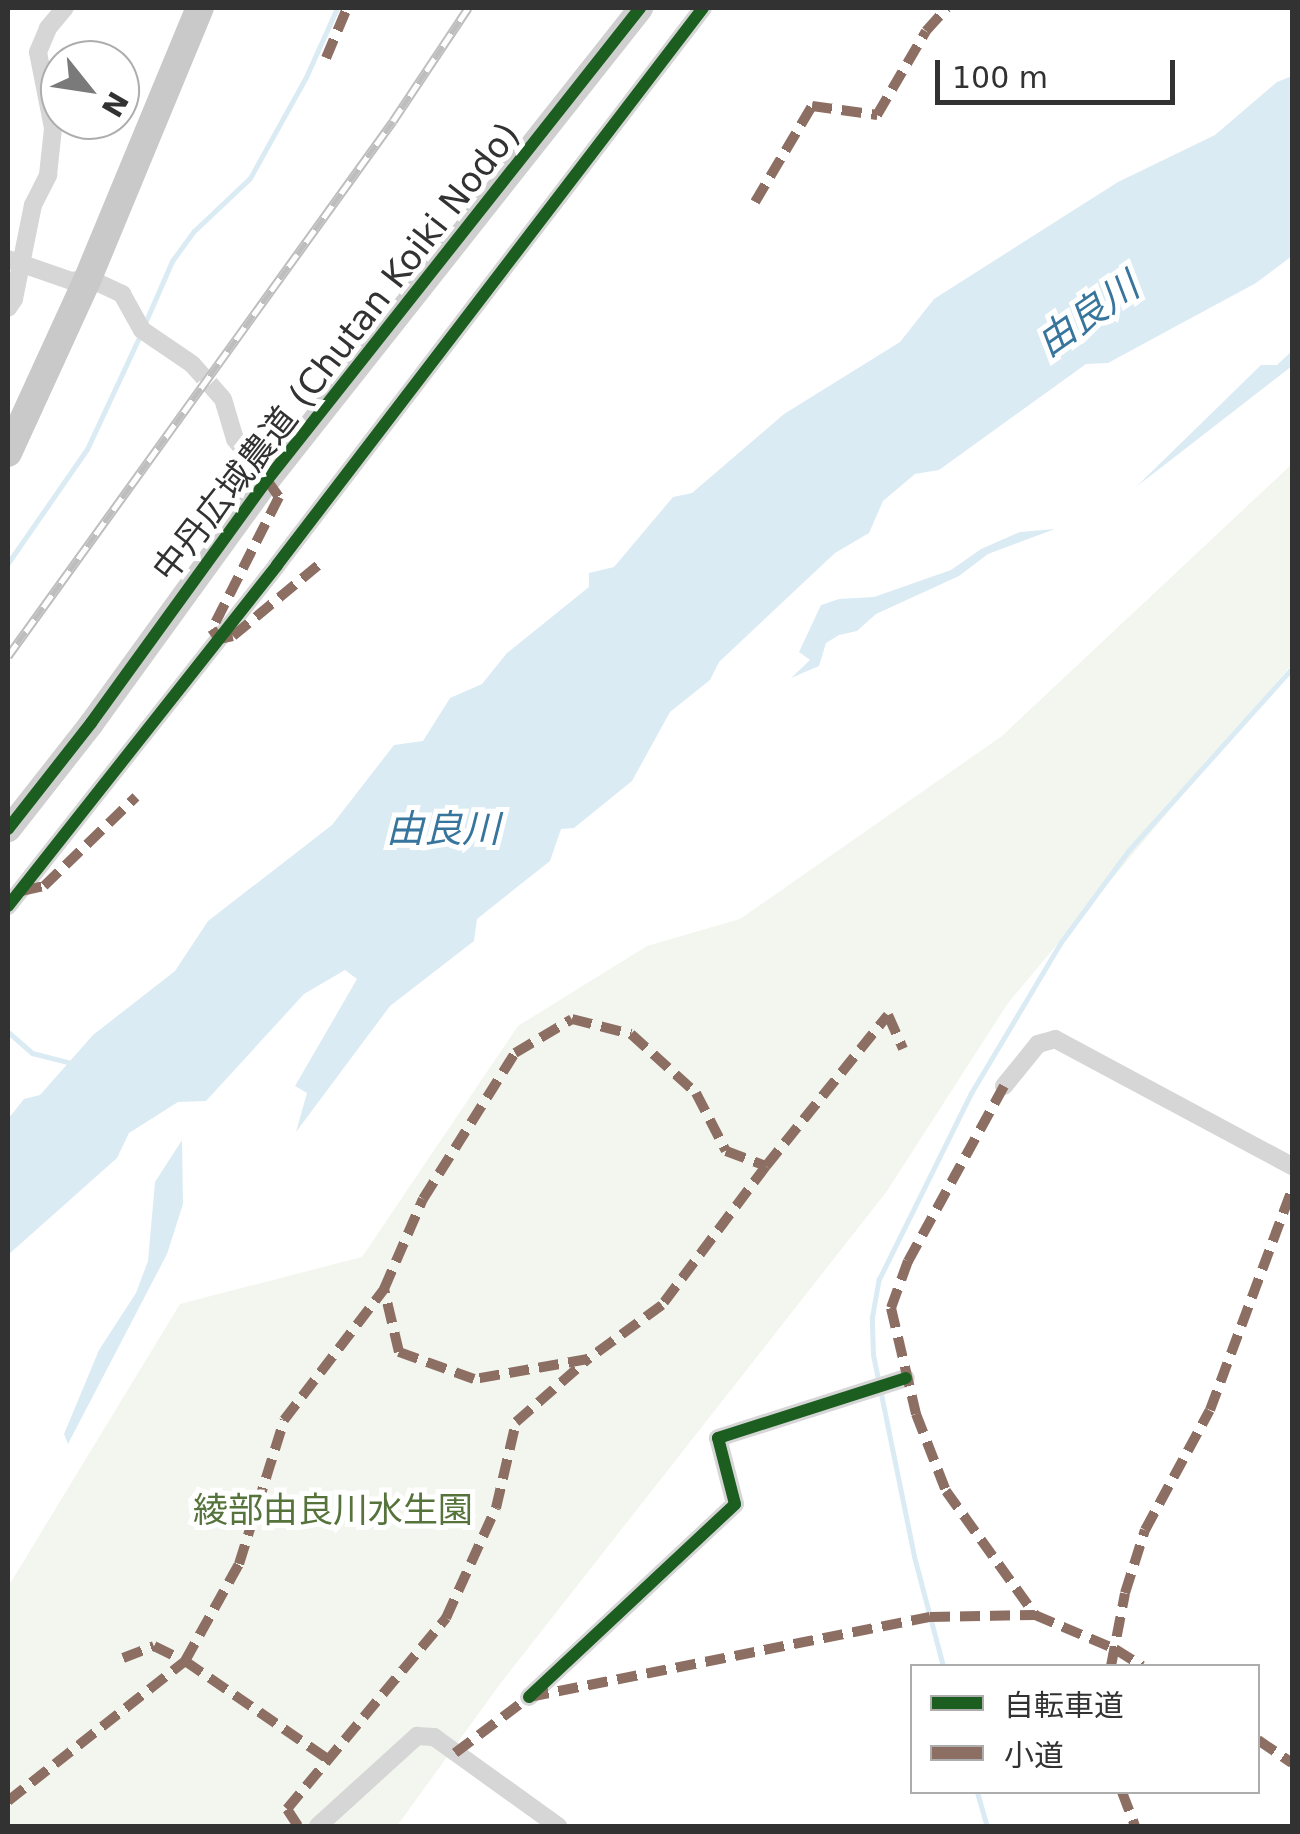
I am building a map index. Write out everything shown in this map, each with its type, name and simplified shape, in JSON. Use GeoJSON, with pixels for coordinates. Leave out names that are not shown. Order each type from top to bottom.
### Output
{"type":"FeatureCollection","features":[{"type":"Feature","properties":{"kind":"main road"},"geometry":{"type":"LineString","coordinates":[[8,452],[88,278],[200,8]]}},
{"type":"Feature","properties":{"kind":"street"},"geometry":{"type":"LineString","coordinates":[[8,308],[15,261],[32,205],[48,176],[53,128],[38,52],[48,28],[65,8]]}},
{"type":"Feature","properties":{"kind":"street","name":"中丹広域農道 (Chutan Koiki Nodo)"},"geometry":{"type":"LineString","coordinates":[[8,828],[91,723],[268,480],[640,8]]}},
{"type":"Feature","properties":{"kind":"street"},"geometry":{"type":"LineString","coordinates":[[8,906],[289,550],[703,8]]}},
{"type":"Feature","properties":{"kind":"street"},"geometry":{"type":"LineString","coordinates":[[15,261],[72,281],[88,278],[122,294],[142,330],[192,364]]}},
{"type":"Feature","properties":{"kind":"street"},"geometry":{"type":"LineString","coordinates":[[223,399],[235,439],[268,480]]}},
{"type":"Feature","properties":{"kind":"street"},"geometry":{"type":"LineString","coordinates":[[1004,1086],[1038,1044],[1054,1040],[1292,1166]]}},
{"type":"Feature","properties":{"kind":"street"},"geometry":{"type":"LineString","coordinates":[[529,1697],[735,1504],[718,1438],[906,1378]]}},
{"type":"Feature","properties":{"kind":"street"},"geometry":{"type":"LineString","coordinates":[[318,1826],[417,1736],[434,1737],[558,1826]]}},
{"type":"Feature","properties":{"kind":"green space","name":"綾部由良川水生園"},"geometry":{"type":"Polygon","coordinates":[[[1292,464],[1292,664],[1008,1003],[887,1191],[500,1684],[397,1826],[8,1826],[8,1587],[180,1304],[362,1257],[518,1026],[647,946],[740,919],[1002,736],[1292,464]]]}},
{"type":"Feature","properties":{"kind":"water","name":"由良川"},"geometry":{"type":"Polygon","coordinates":[[[1292,76],[1292,256],[1256,283],[1108,363],[1086,364],[939,470],[915,474],[883,501],[869,533],[835,553],[719,662],[710,680],[670,712],[632,781],[574,828],[561,829],[550,861],[477,919],[474,941],[390,1006],[296,1132],[307,1093],[295,1086],[357,979],[345,970],[304,994],[206,1101],[178,1102],[129,1133],[117,1158],[8,1255],[8,1119],[24,1099],[40,1095],[93,1035],[175,971],[208,921],[332,825],[394,745],[423,741],[450,698],[482,684],[507,653],[589,587],[589,573],[614,567],[673,497],[692,493],[784,414],[900,342],[934,299],[1118,182],[1215,135],[1277,82],[1292,76]]]}},
{"type":"Feature","properties":{"kind":"water"},"geometry":{"type":"Polygon","coordinates":[[[1292,351],[1292,366],[1136,487],[1261,365],[1277,365],[1292,351]]]}},
{"type":"Feature","properties":{"kind":"water"},"geometry":{"type":"Polygon","coordinates":[[[1055,529],[988,554],[959,576],[876,614],[857,631],[826,643],[819,666],[791,678],[810,660],[799,652],[821,605],[839,599],[874,597],[951,570],[981,549],[1020,532],[1055,529]]]}},
{"type":"Feature","properties":{"kind":"water"},"geometry":{"type":"Polygon","coordinates":[[[182,1140],[183,1204],[167,1254],[68,1444],[64,1434],[99,1350],[136,1293],[148,1261],[155,1182],[182,1140]]]}},
{"type":"Feature","properties":{"kind":"waterway"},"geometry":{"type":"LineString","coordinates":[[145,323],[172,261],[194,231],[250,178],[306,77],[337,8]]}},
{"type":"Feature","properties":{"kind":"waterway"},"geometry":{"type":"LineString","coordinates":[[8,563],[87,449],[141,333]]}},
{"type":"Feature","properties":{"kind":"waterway"},"geometry":{"type":"LineString","coordinates":[[942,1664],[914,1556],[873,1354],[872,1317],[879,1279],[971,1093],[1061,942],[1128,851],[1292,668]]}},
{"type":"Feature","properties":{"kind":"waterway"},"geometry":{"type":"LineString","coordinates":[[8,1032],[32,1053],[71,1063]]}},
{"type":"Feature","properties":{"kind":"waterway"},"geometry":{"type":"LineString","coordinates":[[978,1794],[987,1826]]}},
{"type":"Feature","properties":{"kind":"tunnel"},"geometry":{"type":"LineString","coordinates":[[192,364],[223,399]]}},
{"type":"Feature","properties":{"kind":"railway"},"geometry":{"type":"LineString","coordinates":[[8,656],[393,121],[468,8]]}},
{"type":"Feature","properties":{"kind":"marked path"},"geometry":{"type":"LineString","coordinates":[[326,58],[347,8]]}},
{"type":"Feature","properties":{"kind":"marked path"},"geometry":{"type":"LineString","coordinates":[[755,202],[812,106],[877,115],[926,31],[947,8]]}},
{"type":"Feature","properties":{"kind":"marked path"},"geometry":{"type":"LineString","coordinates":[[267,480],[279,497],[212,629],[219,639],[233,636],[321,563]]}},
{"type":"Feature","properties":{"kind":"marked path"},"geometry":{"type":"LineString","coordinates":[[22,891],[44,886],[136,797]]}},
{"type":"Feature","properties":{"kind":"marked path"},"geometry":{"type":"LineString","coordinates":[[766,1166],[662,1305],[588,1359],[474,1379],[399,1352],[384,1289],[423,1199],[515,1053],[572,1019],[631,1034],[696,1093],[726,1151],[766,1166],[888,1015],[903,1049]]}},
{"type":"Feature","properties":{"kind":"marked path"},"geometry":{"type":"LineString","coordinates":[[1004,1086],[908,1261],[891,1308],[916,1414],[946,1491],[1035,1615]]}},
{"type":"Feature","properties":{"kind":"marked path"},"geometry":{"type":"LineString","coordinates":[[1111,1664],[1125,1593],[1145,1530],[1210,1410],[1292,1189]]}},
{"type":"Feature","properties":{"kind":"marked path"},"geometry":{"type":"LineString","coordinates":[[8,1801],[185,1661],[239,1564],[284,1420],[384,1289]]}},
{"type":"Feature","properties":{"kind":"marked path"},"geometry":{"type":"LineString","coordinates":[[298,1826],[287,1809],[446,1618],[496,1508],[516,1422],[588,1359]]}},
{"type":"Feature","properties":{"kind":"marked path"},"geometry":{"type":"LineString","coordinates":[[455,1753],[529,1697],[930,1617],[1035,1615],[1115,1649],[1139,1664]]}},
{"type":"Feature","properties":{"kind":"marked path"},"geometry":{"type":"LineString","coordinates":[[123,1658],[154,1646],[185,1661],[329,1760]]}},
{"type":"Feature","properties":{"kind":"marked path"},"geometry":{"type":"LineString","coordinates":[[1260,1741],[1292,1763]]}},
{"type":"Feature","properties":{"kind":"marked path"},"geometry":{"type":"LineString","coordinates":[[1123,1794],[1135,1826]]}},
{"type":"Feature","properties":{"kind":"cycle path"},"geometry":{"type":"LineString","coordinates":[[8,829],[91,723],[267,480],[640,8]]}},
{"type":"Feature","properties":{"kind":"cycle path"},"geometry":{"type":"LineString","coordinates":[[8,906],[277,565],[703,8]]}},
{"type":"Feature","properties":{"kind":"cycle path"},"geometry":{"type":"LineString","coordinates":[[529,1697],[735,1504],[718,1438],[906,1378]]}}]}
